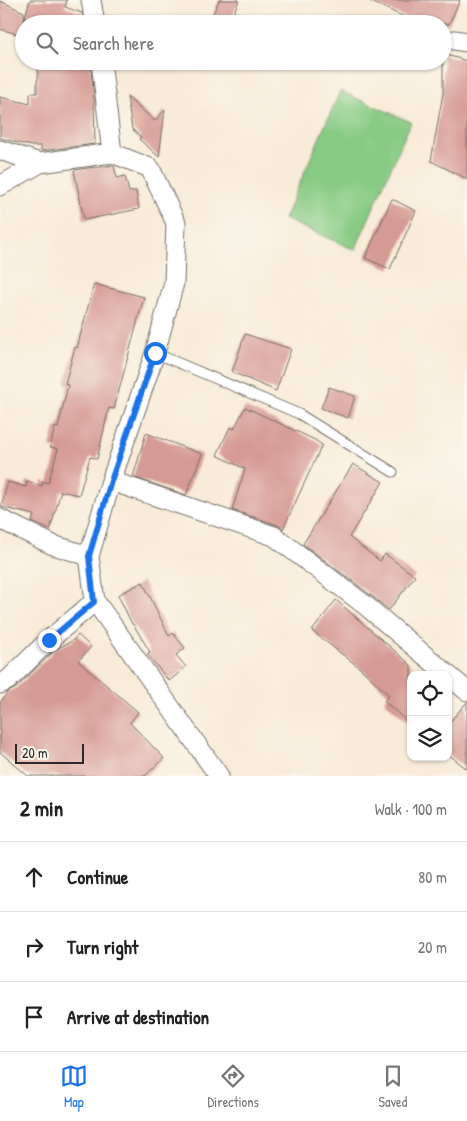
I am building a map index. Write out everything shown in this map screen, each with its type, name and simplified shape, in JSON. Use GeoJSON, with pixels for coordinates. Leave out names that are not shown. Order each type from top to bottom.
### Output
{"type":"FeatureCollection","features":[{"type":"Feature","properties":{"kind":"street"},"geometry":{"type":"LineString","coordinates":[[91,0],[94,15]]}},
{"type":"Feature","properties":{"kind":"street"},"geometry":{"type":"LineString","coordinates":[[102,70],[112,153]]}},
{"type":"Feature","properties":{"kind":"street"},"geometry":{"type":"LineString","coordinates":[[0,150],[40,163]]}},
{"type":"Feature","properties":{"kind":"street"},"geometry":{"type":"LineString","coordinates":[[0,186],[40,163],[112,153],[150,168],[176,223],[174,283],[155,353],[111,481],[89,556],[94,602],[219,776]]}},
{"type":"Feature","properties":{"kind":"street"},"geometry":{"type":"LineString","coordinates":[[111,481],[274,536],[365,605],[443,671]]}},
{"type":"Feature","properties":{"kind":"street"},"geometry":{"type":"LineString","coordinates":[[0,519],[52,545],[89,556]]}},
{"type":"Feature","properties":{"kind":"street"},"geometry":{"type":"LineString","coordinates":[[0,684],[8,680],[49,640],[94,602]]}},
{"type":"Feature","properties":{"kind":"street"},"geometry":{"type":"LineString","coordinates":[[452,678],[467,691]]}},
{"type":"Feature","properties":{"kind":"lane"},"geometry":{"type":"LineString","coordinates":[[155,353],[299,414],[393,472]]}},
{"type":"Feature","properties":{"kind":"green space"},"geometry":{"type":"Polygon","coordinates":[[[340,91],[411,122],[355,250],[284,219],[340,91]]]}},
{"type":"Feature","properties":{"kind":"building"},"geometry":{"type":"Polygon","coordinates":[[[30,0],[67,0],[65,7],[82,13],[82,15],[26,15],[30,0]]]}},
{"type":"Feature","properties":{"kind":"building"},"geometry":{"type":"Polygon","coordinates":[[[219,0],[239,0],[233,15],[213,14],[219,0]]]}},
{"type":"Feature","properties":{"kind":"building"},"geometry":{"type":"Polygon","coordinates":[[[367,0],[460,0],[452,17],[452,15],[400,15],[367,0]]]}},
{"type":"Feature","properties":{"kind":"building"},"geometry":{"type":"Polygon","coordinates":[[[0,1],[24,12],[24,15],[15,15],[15,33],[0,29],[0,1]]]}},
{"type":"Feature","properties":{"kind":"building"},"geometry":{"type":"Polygon","coordinates":[[[452,57],[467,61],[467,179],[431,161],[443,93],[443,70],[452,70],[452,57]]]}},
{"type":"Feature","properties":{"kind":"building"},"geometry":{"type":"Polygon","coordinates":[[[38,70],[91,70],[95,144],[41,151],[41,146],[31,146],[0,138],[0,97],[30,104],[30,93],[37,93],[38,70]]]}},
{"type":"Feature","properties":{"kind":"building"},"geometry":{"type":"Polygon","coordinates":[[[127,97],[155,121],[165,110],[159,157],[139,139],[141,137],[132,129],[127,97]]]}},
{"type":"Feature","properties":{"kind":"building"},"geometry":{"type":"Polygon","coordinates":[[[114,166],[117,178],[125,176],[129,192],[136,191],[139,209],[84,220],[74,170],[114,166]]]}},
{"type":"Feature","properties":{"kind":"building"},"geometry":{"type":"Polygon","coordinates":[[[392,199],[416,211],[390,269],[365,258],[392,199]]]}},
{"type":"Feature","properties":{"kind":"building"},"geometry":{"type":"Polygon","coordinates":[[[94,284],[144,297],[114,409],[109,408],[97,459],[90,457],[79,495],[61,491],[50,530],[32,522],[34,515],[1,507],[8,482],[26,487],[27,481],[42,486],[43,481],[48,483],[58,449],[50,447],[55,427],[58,428],[68,385],[65,384],[94,284]]]}},
{"type":"Feature","properties":{"kind":"building"},"geometry":{"type":"Polygon","coordinates":[[[245,334],[291,349],[276,391],[232,372],[245,334]]]}},
{"type":"Feature","properties":{"kind":"building"},"geometry":{"type":"Polygon","coordinates":[[[329,387],[355,396],[348,418],[321,408],[329,387]]]}},
{"type":"Feature","properties":{"kind":"building"},"geometry":{"type":"Polygon","coordinates":[[[245,407],[322,445],[283,529],[278,525],[232,510],[245,469],[217,455],[230,427],[234,429],[245,407]]]}},
{"type":"Feature","properties":{"kind":"building"},"geometry":{"type":"Polygon","coordinates":[[[146,433],[202,454],[186,495],[133,477],[146,433]]]}},
{"type":"Feature","properties":{"kind":"building"},"geometry":{"type":"Polygon","coordinates":[[[353,464],[383,482],[349,537],[380,561],[385,554],[415,576],[389,610],[303,544],[353,464]]]}},
{"type":"Feature","properties":{"kind":"building"},"geometry":{"type":"Polygon","coordinates":[[[143,582],[169,636],[173,633],[185,648],[176,655],[186,667],[169,681],[147,654],[150,652],[132,624],[118,595],[143,582]]]}},
{"type":"Feature","properties":{"kind":"building"},"geometry":{"type":"Polygon","coordinates":[[[336,600],[411,665],[411,671],[407,671],[407,721],[384,701],[389,695],[360,668],[312,631],[336,600]]]}},
{"type":"Feature","properties":{"kind":"building"},"geometry":{"type":"Polygon","coordinates":[[[78,635],[91,647],[78,661],[138,712],[130,723],[164,758],[145,776],[28,776],[0,752],[0,702],[8,692],[16,688],[56,649],[72,641],[78,635]]]}},
{"type":"Feature","properties":{"kind":"building"},"geometry":{"type":"Polygon","coordinates":[[[467,702],[467,769],[452,757],[452,719],[467,702]]]}},
{"type":"Feature","properties":{"kind":"route"},"geometry":{"type":"LineString","coordinates":[[49,640],[94,602],[89,556],[111,481],[155,353]]}}]}
